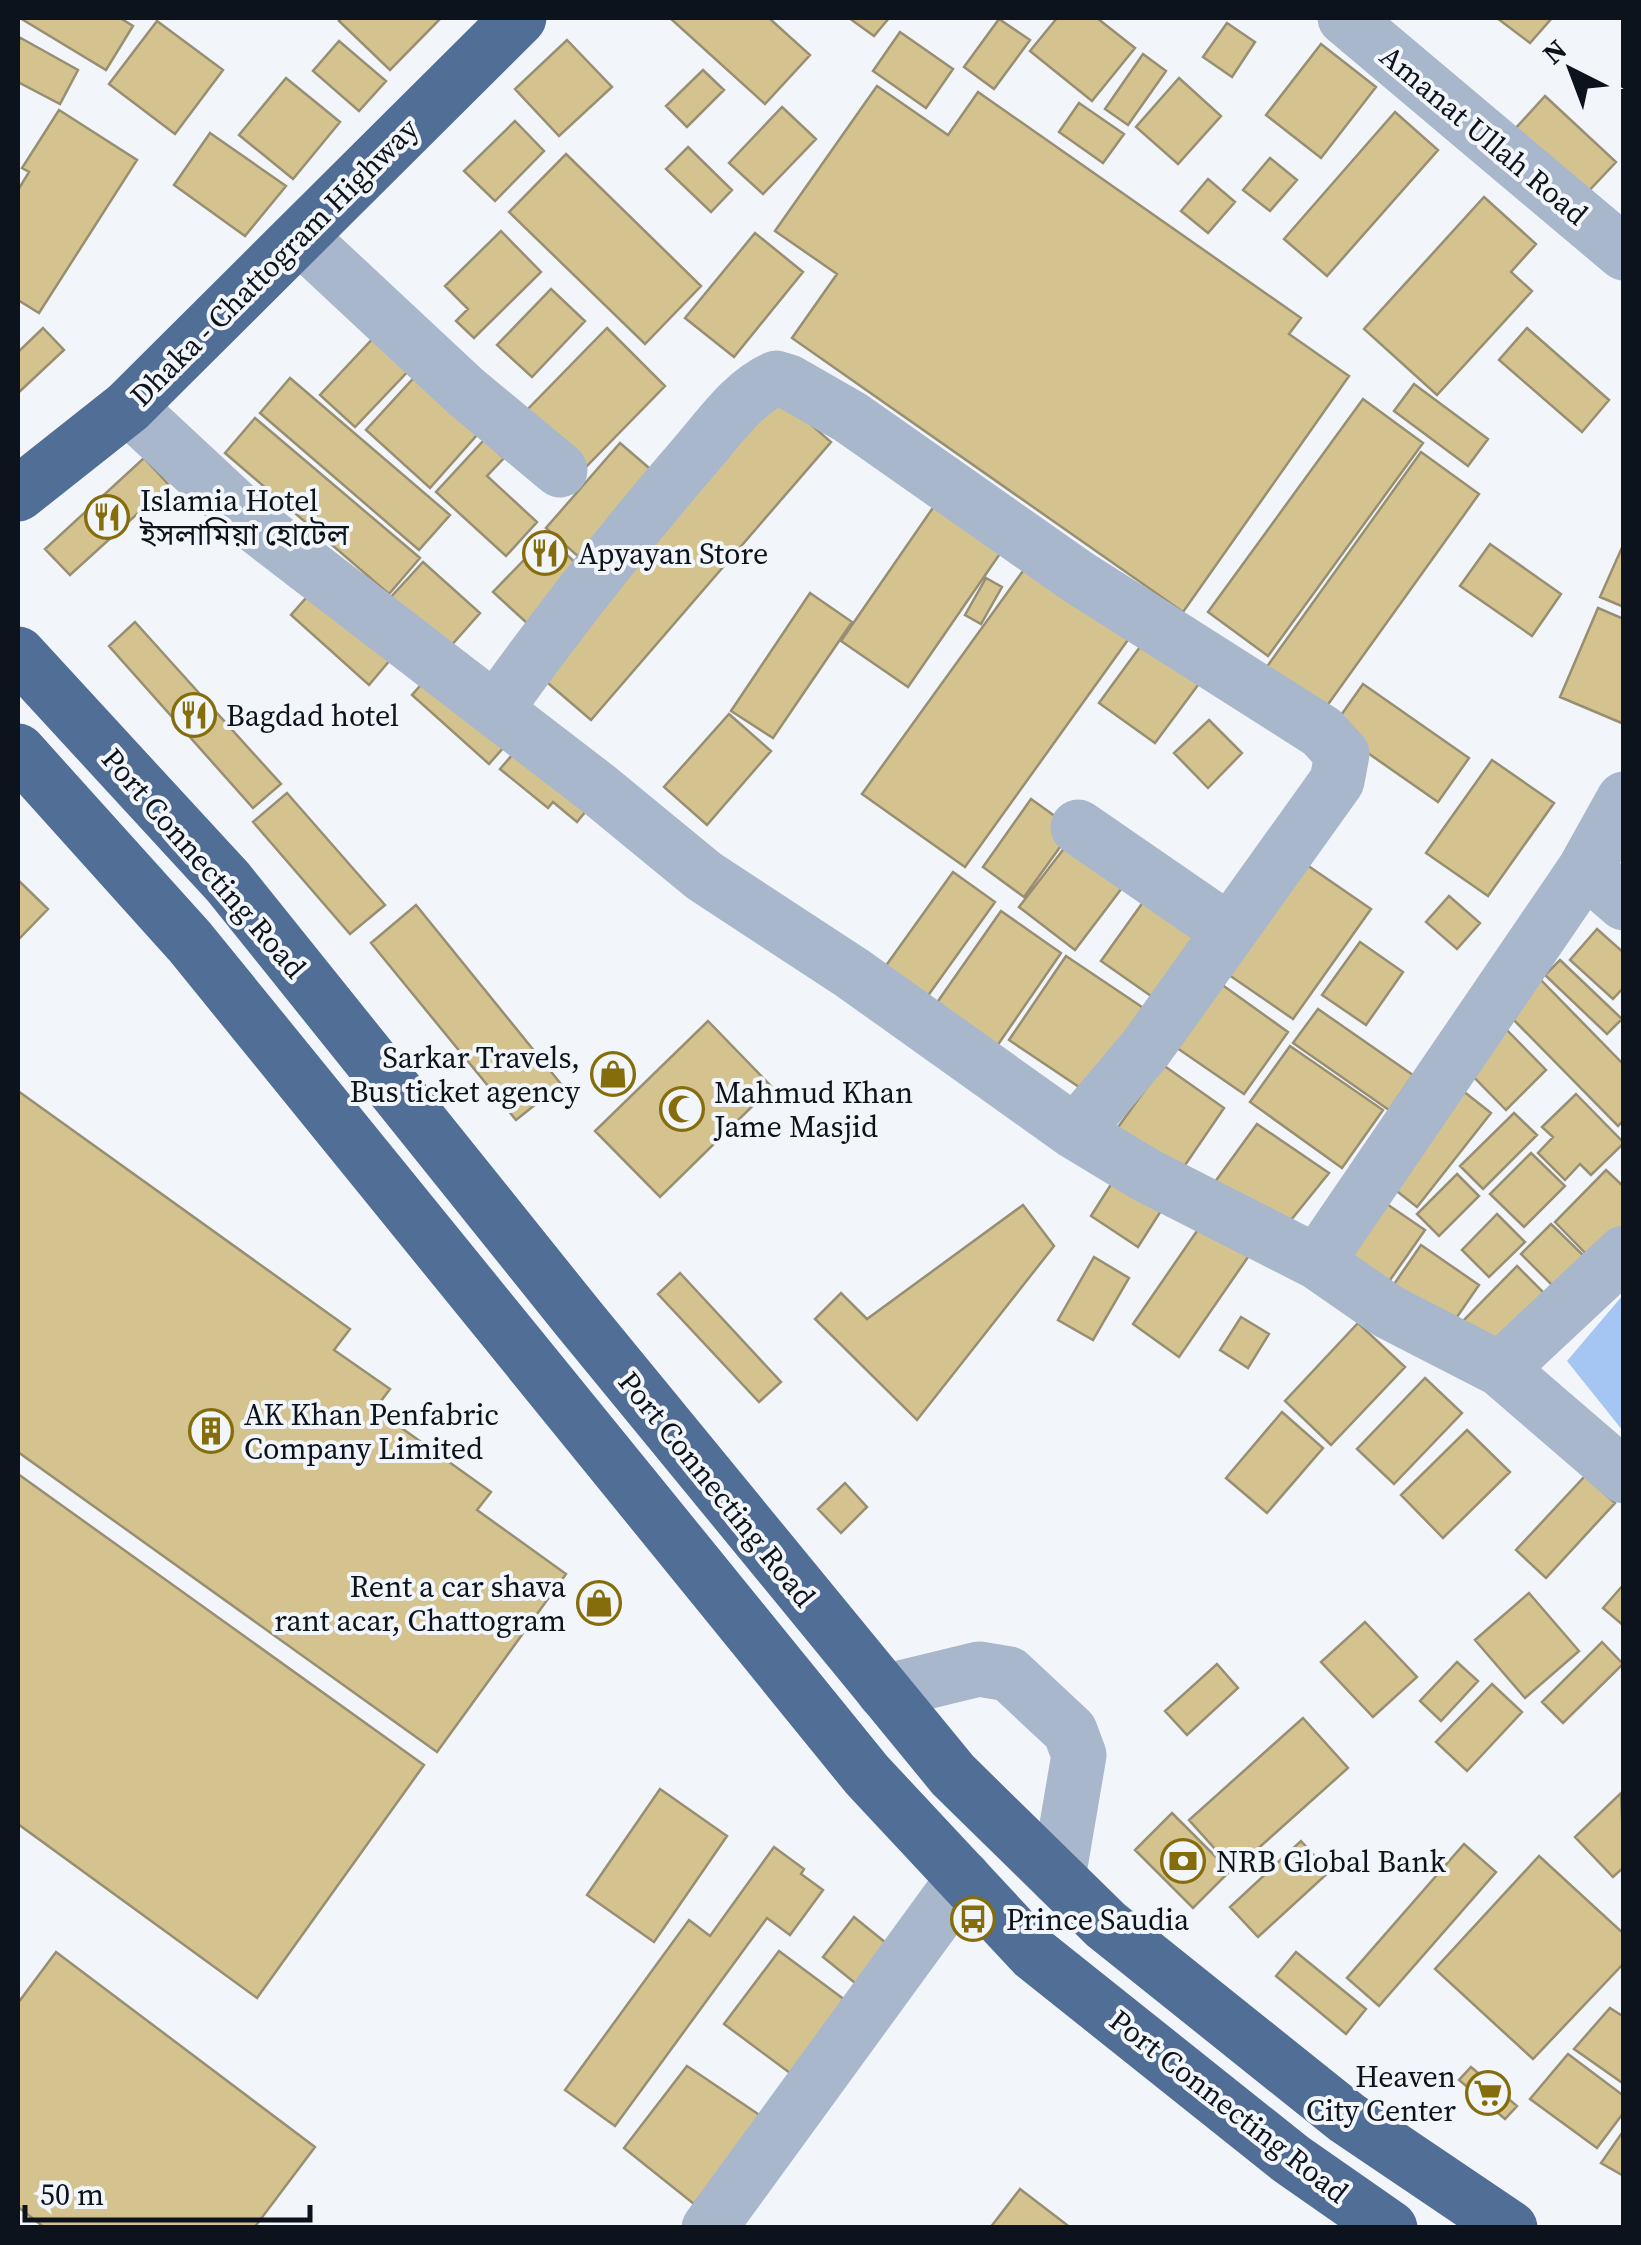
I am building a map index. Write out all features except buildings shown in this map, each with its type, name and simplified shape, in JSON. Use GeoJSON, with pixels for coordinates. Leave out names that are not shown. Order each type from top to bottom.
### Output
{"type":"FeatureCollection","features":[{"type":"Feature","properties":{"kind":"highway","name":"Dhaka - Chattogram Highway"},"geometry":{"type":"LineString","coordinates":[[18,494],[128,408],[519,18]]}},
{"type":"Feature","properties":{"kind":"highway","name":"Port Connecting Road"},"geometry":{"type":"LineString","coordinates":[[18,654],[228,882],[578,1318],[953,1775],[1106,1925],[1347,2118],[1510,2228]]}},
{"type":"Feature","properties":{"kind":"highway","name":"Port Connecting Road"},"geometry":{"type":"LineString","coordinates":[[18,751],[190,942],[867,1775],[1034,1954],[1291,2160],[1390,2228]]}},
{"type":"Feature","properties":{"kind":"street","name":"Amanat Ullah Road"},"geometry":{"type":"LineString","coordinates":[[1344,18],[1624,253]]}},
{"type":"Feature","properties":{"kind":"street"},"geometry":{"type":"LineString","coordinates":[[301,238],[466,392],[560,470]]}},
{"type":"Feature","properties":{"kind":"street"},"geometry":{"type":"LineString","coordinates":[[495,710],[572,606],[677,476],[754,388],[776,378],[850,417],[1078,577],[1322,732],[1342,754],[1338,781],[1146,1048],[1074,1132]]}},
{"type":"Feature","properties":{"kind":"street"},"geometry":{"type":"LineString","coordinates":[[128,408],[256,526],[704,876],[852,973],[1074,1132],[1146,1174],[1317,1262],[1389,1312],[1500,1369],[1624,1476]]}},
{"type":"Feature","properties":{"kind":"street"},"geometry":{"type":"LineString","coordinates":[[1317,1262],[1604,886],[1624,799]]}},
{"type":"Feature","properties":{"kind":"street"},"geometry":{"type":"LineString","coordinates":[[1078,826],[1229,932]]}},
{"type":"Feature","properties":{"kind":"street"},"geometry":{"type":"LineString","coordinates":[[1500,1369],[1624,1253]]}},
{"type":"Feature","properties":{"kind":"street"},"geometry":{"type":"LineString","coordinates":[[884,1692],[978,1669],[1009,1674],[1070,1731],[1078,1755],[1058,1878]]}},
{"type":"Feature","properties":{"kind":"street"},"geometry":{"type":"LineString","coordinates":[[709,2228],[964,1878]]}},
{"type":"Feature","properties":{"kind":"water"},"geometry":{"type":"Polygon","coordinates":[[[1623,1295],[1623,1431],[1567,1361],[1623,1295]]]}},
{"type":"Feature","properties":{"kind":"place","name":"Islamia Hotel ইসলামিয়া হোটেল"},"geometry":{"type":"Point","coordinates":[107,517]}},
{"type":"Feature","properties":{"kind":"place","name":"Apyayan Store"},"geometry":{"type":"Point","coordinates":[545,553]}},
{"type":"Feature","properties":{"kind":"place","name":"Bagdad hotel"},"geometry":{"type":"Point","coordinates":[194,715]}},
{"type":"Feature","properties":{"kind":"place","name":"Sarkar Travels, Bus ticket agency"},"geometry":{"type":"Point","coordinates":[613,1074]}},
{"type":"Feature","properties":{"kind":"place","name":"Mahmud Khan Jame Masjid"},"geometry":{"type":"Point","coordinates":[682,1109]}},
{"type":"Feature","properties":{"kind":"place","name":"AK Khan Penfabric Company Limited"},"geometry":{"type":"Point","coordinates":[211,1431]}},
{"type":"Feature","properties":{"kind":"place","name":"Rent a car shava rant acar, Chattogram"},"geometry":{"type":"Point","coordinates":[599,1603]}},
{"type":"Feature","properties":{"kind":"place","name":"NRB Global Bank"},"geometry":{"type":"Point","coordinates":[1183,1861]}},
{"type":"Feature","properties":{"kind":"place","name":"Prince Saudia"},"geometry":{"type":"Point","coordinates":[973,1919]}},
{"type":"Feature","properties":{"kind":"place","name":"Heaven City Center"},"geometry":{"type":"Point","coordinates":[1488,2093]}}]}
